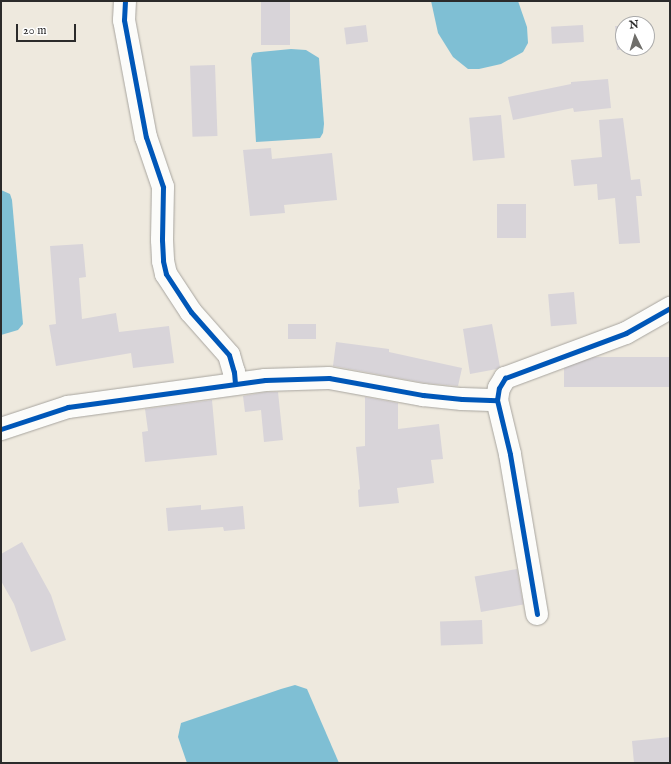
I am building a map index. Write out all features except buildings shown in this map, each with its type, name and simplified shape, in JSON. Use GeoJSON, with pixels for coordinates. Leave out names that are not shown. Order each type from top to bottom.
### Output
{"type":"FeatureCollection","features":[{"type":"Feature","properties":{"kind":"street"},"geometry":{"type":"LineString","coordinates":[[125,1],[124,20],[146,137],[162,187],[162,240],[163,261],[166,274],[191,312],[229,355],[234,372],[235,383]]}},
{"type":"Feature","properties":{"kind":"street"},"geometry":{"type":"LineString","coordinates":[[537,614],[510,454],[497,400],[499,388],[505,378],[626,333],[670,308]]}},
{"type":"Feature","properties":{"kind":"street"},"geometry":{"type":"LineString","coordinates":[[1,429],[68,407],[265,380],[330,378],[423,395],[462,399],[497,400]]}},
{"type":"Feature","properties":{"kind":"water"},"geometry":{"type":"Polygon","coordinates":[[[431,1],[518,1],[527,27],[528,43],[523,52],[501,64],[479,69],[468,69],[453,57],[438,33],[431,1]]]}},
{"type":"Feature","properties":{"kind":"water"},"geometry":{"type":"Polygon","coordinates":[[[291,49],[306,50],[319,58],[324,124],[323,133],[320,138],[256,142],[251,58],[253,53],[291,49]]]}},
{"type":"Feature","properties":{"kind":"water"},"geometry":{"type":"Polygon","coordinates":[[[1,190],[10,194],[12,200],[23,324],[18,330],[1,335],[1,190]]]}},
{"type":"Feature","properties":{"kind":"water"},"geometry":{"type":"Polygon","coordinates":[[[295,685],[307,689],[339,763],[187,763],[178,737],[181,723],[295,685]]]}},
{"type":"Feature","properties":{"kind":"cycle path"},"geometry":{"type":"LineString","coordinates":[[125,1],[124,20],[146,137],[163,187],[162,240],[163,261],[166,274],[191,312],[229,355],[234,372],[235,383]]}},
{"type":"Feature","properties":{"kind":"cycle path"},"geometry":{"type":"LineString","coordinates":[[537,614],[510,454],[497,400],[499,388],[505,378],[626,333],[670,308]]}},
{"type":"Feature","properties":{"kind":"cycle path"},"geometry":{"type":"LineString","coordinates":[[1,429],[68,407],[265,380],[329,378],[423,395],[462,399],[497,400]]}}]}
